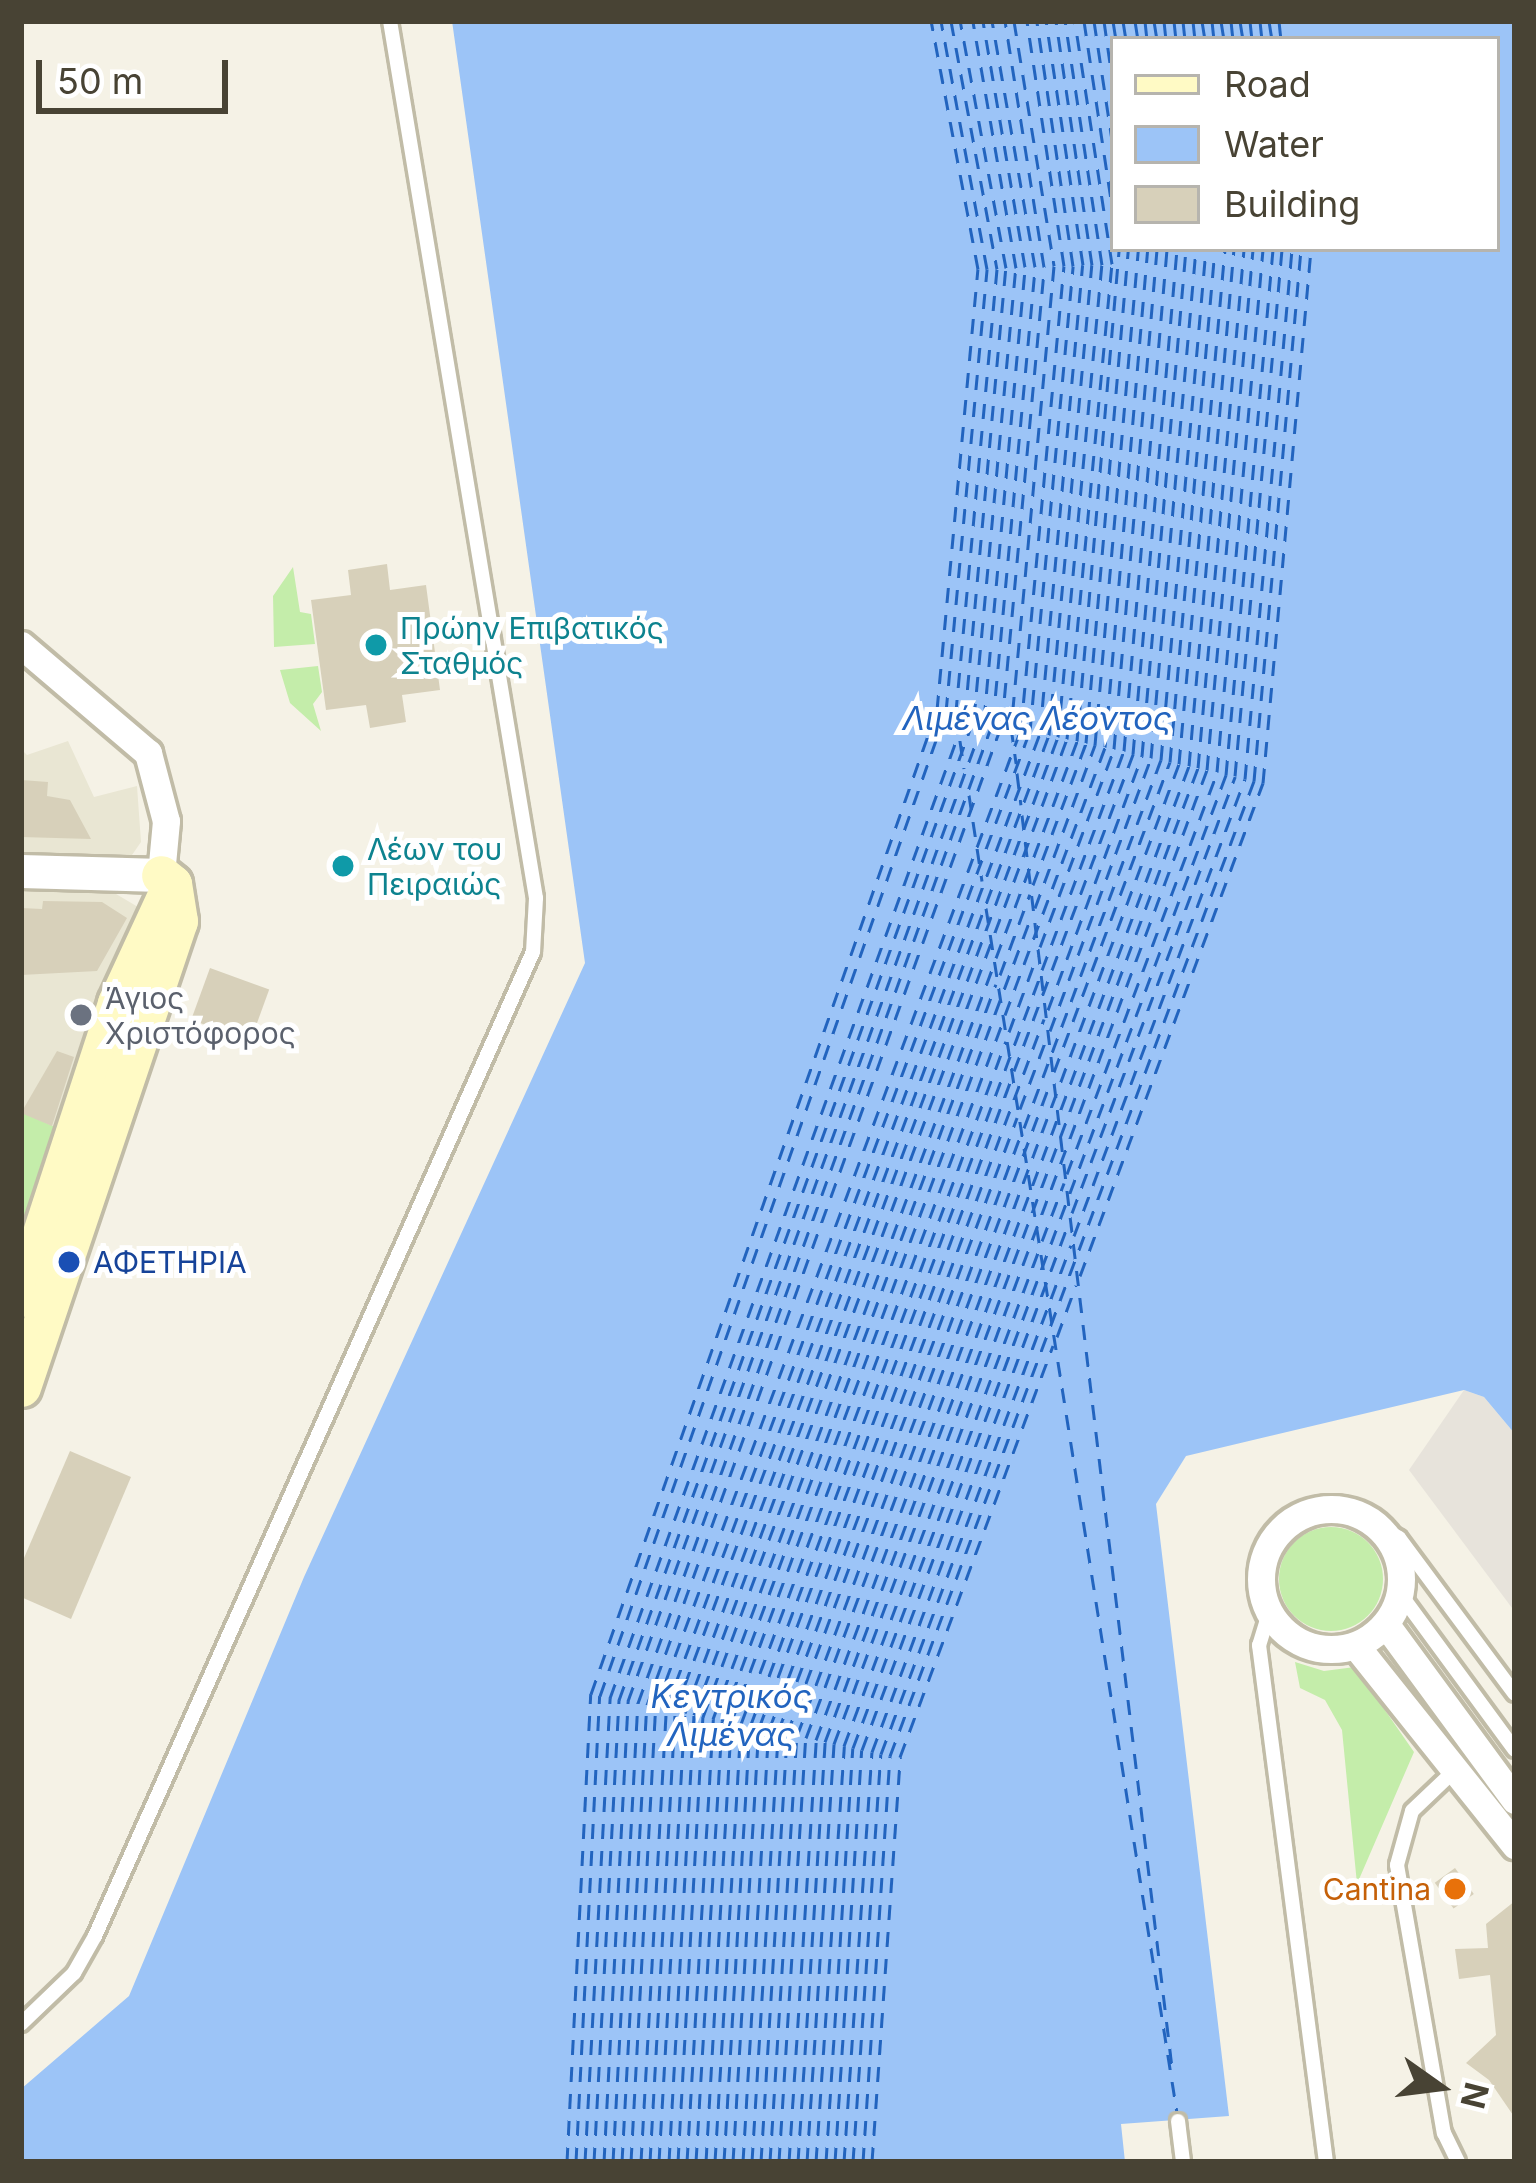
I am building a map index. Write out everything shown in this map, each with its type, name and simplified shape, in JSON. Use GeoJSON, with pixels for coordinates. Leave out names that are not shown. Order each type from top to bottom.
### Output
{"type":"FeatureCollection","features":[{"type":"Feature","properties":{"kind":"main road"},"geometry":{"type":"LineString","coordinates":[[21,1298],[117,1003],[166,880]]}},
{"type":"Feature","properties":{"kind":"main road"},"geometry":{"type":"LineString","coordinates":[[21,1388],[178,921],[166,880]]}},
{"type":"Feature","properties":{"kind":"street"},"geometry":{"type":"LineString","coordinates":[[21,645],[148,753],[164,809],[166,880],[21,871]]}},
{"type":"Feature","properties":{"kind":"street"},"geometry":{"type":"LineString","coordinates":[[1322,1509],[1364,1517],[1398,1555],[1400,1594],[1387,1626],[1356,1646],[1303,1644],[1269,1613],[1262,1570],[1280,1532],[1322,1509]]}},
{"type":"Feature","properties":{"kind":"street"},"geometry":{"type":"LineString","coordinates":[[1387,1626],[1515,1800]]}},
{"type":"Feature","properties":{"kind":"street"},"geometry":{"type":"LineString","coordinates":[[1356,1646],[1515,1845]]}},
{"type":"Feature","properties":{"kind":"lane"},"geometry":{"type":"LineString","coordinates":[[21,2024],[74,1973],[95,1936],[533,952],[536,898],[390,21]]}},
{"type":"Feature","properties":{"kind":"lane"},"geometry":{"type":"LineString","coordinates":[[1364,1517],[1399,1538],[1515,1694]]}},
{"type":"Feature","properties":{"kind":"lane"},"geometry":{"type":"LineString","coordinates":[[1400,1594],[1515,1750]]}},
{"type":"Feature","properties":{"kind":"lane"},"geometry":{"type":"LineString","coordinates":[[1269,1613],[1259,1645],[1326,2162]]}},
{"type":"Feature","properties":{"kind":"lane"},"geometry":{"type":"LineString","coordinates":[[1458,2162],[1444,2133],[1397,1865],[1412,1811],[1479,1754]]}},
{"type":"Feature","properties":{"kind":"lane"},"geometry":{"type":"LineString","coordinates":[[1178,2121],[1184,2162]]}},
{"type":"Feature","properties":{"kind":"shaded area"},"geometry":{"type":"Polygon","coordinates":[[[68,741],[94,797],[137,786],[141,842],[132,855],[21,853],[21,749],[27,755],[68,741]]]}},
{"type":"Feature","properties":{"kind":"shaded area"},"geometry":{"type":"Polygon","coordinates":[[[21,889],[111,891],[138,907],[21,1259],[21,889]]]}},
{"type":"Feature","properties":{"kind":"shaded area"},"geometry":{"type":"Polygon","coordinates":[[[1464,1390],[1484,1397],[1515,1434],[1515,1612],[1409,1470],[1464,1390]]]}},
{"type":"Feature","properties":{"kind":"green space"},"geometry":{"type":"Polygon","coordinates":[[[293,567],[300,612],[311,614],[315,644],[274,647],[273,596],[293,567]]]}},
{"type":"Feature","properties":{"kind":"green space"},"geometry":{"type":"Polygon","coordinates":[[[318,666],[322,692],[313,704],[321,731],[290,703],[280,670],[318,666]]]}},
{"type":"Feature","properties":{"kind":"green space"},"geometry":{"type":"Polygon","coordinates":[[[21,1112],[55,1127],[21,1230],[21,1112]]]}},
{"type":"Feature","properties":{"kind":"green space"},"geometry":{"type":"Polygon","coordinates":[[[1331,1527],[1351,1531],[1374,1550],[1383,1579],[1379,1599],[1360,1622],[1331,1631],[1311,1627],[1288,1608],[1279,1579],[1283,1559],[1302,1536],[1331,1527]]]}},
{"type":"Feature","properties":{"kind":"green space"},"geometry":{"type":"Polygon","coordinates":[[[1295,1662],[1324,1671],[1355,1667],[1414,1752],[1357,1884],[1342,1730],[1325,1700],[1300,1688],[1295,1662]]]}},
{"type":"Feature","properties":{"kind":"water"},"geometry":{"type":"Polygon","coordinates":[[[452,21],[1515,21],[1515,1434],[1484,1397],[1464,1390],[1186,1456],[1156,1504],[1229,2116],[1121,2124],[1125,2162],[21,2162],[21,2089],[129,1996],[304,1577],[585,963],[452,21]]]}},
{"type":"Feature","properties":{"kind":"building","name":"Πρώην Επιβατικός Σταθμός"},"geometry":{"type":"Polygon","coordinates":[[[387,564],[390,590],[426,585],[440,690],[402,695],[406,722],[370,728],[366,705],[326,710],[311,600],[351,595],[348,570],[387,564]]]}},
{"type":"Feature","properties":{"kind":"building"},"geometry":{"type":"Polygon","coordinates":[[[21,780],[48,782],[47,796],[70,800],[91,839],[21,837],[21,780]]]}},
{"type":"Feature","properties":{"kind":"building"},"geometry":{"type":"Polygon","coordinates":[[[43,901],[102,902],[127,918],[97,971],[21,975],[21,908],[42,909],[43,901]]]}},
{"type":"Feature","properties":{"kind":"building"},"geometry":{"type":"Polygon","coordinates":[[[210,968],[269,990],[250,1041],[191,1020],[210,968]]]}},
{"type":"Feature","properties":{"kind":"building"},"geometry":{"type":"Polygon","coordinates":[[[57,1051],[74,1057],[52,1126],[21,1113],[57,1051]]]}},
{"type":"Feature","properties":{"kind":"building"},"geometry":{"type":"Polygon","coordinates":[[[70,1451],[131,1477],[71,1619],[21,1597],[21,1565],[70,1451]]]}},
{"type":"Feature","properties":{"kind":"building","name":"Cantina"},"geometry":{"type":"Polygon","coordinates":[[[1455,1868],[1474,1894],[1454,1909],[1435,1883],[1455,1868]]]}},
{"type":"Feature","properties":{"kind":"building"},"geometry":{"type":"Polygon","coordinates":[[[1515,1901],[1515,2118],[1489,2080],[1466,2063],[1496,2035],[1490,1975],[1459,1979],[1455,1949],[1488,1948],[1486,1924],[1515,1901]]]}},
{"type":"Feature","properties":{"kind":"ferry route"},"geometry":{"type":"LineString","coordinates":[[567,2162],[591,1694],[937,710],[978,269],[931,21]]}},
{"type":"Feature","properties":{"kind":"ferry route"},"geometry":{"type":"LineString","coordinates":[[576,2162],[600,1696],[946,712],[987,269],[941,21]]}},
{"type":"Feature","properties":{"kind":"ferry route"},"geometry":{"type":"LineString","coordinates":[[951,21],[997,269],[956,714],[964,768]]}},
{"type":"Feature","properties":{"kind":"ferry route"},"geometry":{"type":"LineString","coordinates":[[585,2162],[610,1698],[965,716],[1006,268],[960,21]]}},
{"type":"Feature","properties":{"kind":"ferry route"},"geometry":{"type":"LineString","coordinates":[[594,2162],[619,1700],[974,718],[1016,268],[973,21]]}},
{"type":"Feature","properties":{"kind":"ferry route"},"geometry":{"type":"LineString","coordinates":[[604,2162],[628,1701],[984,720],[1025,267],[983,21]]}},
{"type":"Feature","properties":{"kind":"ferry route"},"geometry":{"type":"LineString","coordinates":[[613,2162],[638,1703],[993,722],[1035,267],[992,21]]}},
{"type":"Feature","properties":{"kind":"ferry route"},"geometry":{"type":"LineString","coordinates":[[622,2162],[647,1705],[1002,724],[1044,267],[1005,21]]}},
{"type":"Feature","properties":{"kind":"ferry route"},"geometry":{"type":"LineString","coordinates":[[1014,21],[1054,266],[1011,727],[1016,764]]}},
{"type":"Feature","properties":{"kind":"ferry route"},"geometry":{"type":"LineString","coordinates":[[631,2162],[656,1707],[1021,729],[1064,266],[1027,21]]}},
{"type":"Feature","properties":{"kind":"ferry route"},"geometry":{"type":"LineString","coordinates":[[641,2162],[666,1709],[1030,731],[1073,266],[1037,21]]}},
{"type":"Feature","properties":{"kind":"ferry route"},"geometry":{"type":"LineString","coordinates":[[650,2162],[675,1711],[1040,733],[1083,265],[1046,21]]}},
{"type":"Feature","properties":{"kind":"ferry route"},"geometry":{"type":"LineString","coordinates":[[659,2162],[685,1713],[1049,735],[1092,265],[1056,21]]}},
{"type":"Feature","properties":{"kind":"ferry route"},"geometry":{"type":"LineString","coordinates":[[669,2162],[694,1715],[1058,737],[1102,265],[1065,21]]}},
{"type":"Feature","properties":{"kind":"ferry route"},"geometry":{"type":"LineString","coordinates":[[1075,21],[1110,251]]}},
{"type":"Feature","properties":{"kind":"ferry route"},"geometry":{"type":"LineString","coordinates":[[1084,21],[1110,192]]}},
{"type":"Feature","properties":{"kind":"ferry route"},"geometry":{"type":"LineString","coordinates":[[1094,21],[1110,127]]}},
{"type":"Feature","properties":{"kind":"ferry route"},"geometry":{"type":"LineString","coordinates":[[1104,21],[1110,63]]}},
{"type":"Feature","properties":{"kind":"ferry route"},"geometry":{"type":"LineString","coordinates":[[1113,21],[1116,36]]}},
{"type":"Feature","properties":{"kind":"ferry route"},"geometry":{"type":"LineString","coordinates":[[1123,21],[1126,36]]}},
{"type":"Feature","properties":{"kind":"ferry route"},"geometry":{"type":"LineString","coordinates":[[1135,21],[1138,36]]}},
{"type":"Feature","properties":{"kind":"ferry route"},"geometry":{"type":"LineString","coordinates":[[1145,21],[1147,36]]}},
{"type":"Feature","properties":{"kind":"ferry route"},"geometry":{"type":"LineString","coordinates":[[1154,21],[1156,36]]}},
{"type":"Feature","properties":{"kind":"ferry route"},"geometry":{"type":"LineString","coordinates":[[1164,21],[1166,36]]}},
{"type":"Feature","properties":{"kind":"ferry route"},"geometry":{"type":"LineString","coordinates":[[1174,21],[1176,36]]}},
{"type":"Feature","properties":{"kind":"ferry route"},"geometry":{"type":"LineString","coordinates":[[1183,21],[1185,36]]}},
{"type":"Feature","properties":{"kind":"ferry route"},"geometry":{"type":"LineString","coordinates":[[1193,21],[1195,36]]}},
{"type":"Feature","properties":{"kind":"ferry route"},"geometry":{"type":"LineString","coordinates":[[1202,21],[1204,36]]}},
{"type":"Feature","properties":{"kind":"ferry route"},"geometry":{"type":"LineString","coordinates":[[1212,21],[1214,36]]}},
{"type":"Feature","properties":{"kind":"ferry route"},"geometry":{"type":"LineString","coordinates":[[1221,21],[1224,36]]}},
{"type":"Feature","properties":{"kind":"ferry route"},"geometry":{"type":"LineString","coordinates":[[1231,21],[1233,36]]}},
{"type":"Feature","properties":{"kind":"ferry route"},"geometry":{"type":"LineString","coordinates":[[1240,21],[1242,36]]}},
{"type":"Feature","properties":{"kind":"ferry route"},"geometry":{"type":"LineString","coordinates":[[1250,21],[1252,36]]}},
{"type":"Feature","properties":{"kind":"ferry route"},"geometry":{"type":"LineString","coordinates":[[1260,21],[1262,36]]}},
{"type":"Feature","properties":{"kind":"ferry route"},"geometry":{"type":"LineString","coordinates":[[1269,21],[1272,36]]}},
{"type":"Feature","properties":{"kind":"ferry route"},"geometry":{"type":"LineString","coordinates":[[1279,21],[1281,36]]}},
{"type":"Feature","properties":{"kind":"ferry route"},"geometry":{"type":"LineString","coordinates":[[678,2162],[703,1717],[1067,739],[1110,252]]}},
{"type":"Feature","properties":{"kind":"ferry route"},"geometry":{"type":"LineString","coordinates":[[996,958],[1077,741],[1119,252]]}},
{"type":"Feature","properties":{"kind":"ferry route"},"geometry":{"type":"LineString","coordinates":[[1033,885],[1086,743],[1128,252]]}},
{"type":"Feature","properties":{"kind":"ferry route"},"geometry":{"type":"LineString","coordinates":[[1035,908],[1095,745],[1138,252]]}},
{"type":"Feature","properties":{"kind":"ferry route"},"geometry":{"type":"LineString","coordinates":[[1005,1015],[1105,747],[1148,252]]}},
{"type":"Feature","properties":{"kind":"ferry route"},"geometry":{"type":"LineString","coordinates":[[1040,947],[1114,749],[1157,252]]}},
{"type":"Feature","properties":{"kind":"ferry route"},"geometry":{"type":"LineString","coordinates":[[1042,970],[1124,751],[1167,252]]}},
{"type":"Feature","properties":{"kind":"ferry route"},"geometry":{"type":"LineString","coordinates":[[1014,1071],[1133,754],[1177,252]]}},
{"type":"Feature","properties":{"kind":"ferry route"},"geometry":{"type":"LineString","coordinates":[[1048,1010],[1142,756],[1186,252]]}},
{"type":"Feature","properties":{"kind":"ferry route"},"geometry":{"type":"LineString","coordinates":[[1050,1031],[1151,758],[1196,252]]}},
{"type":"Feature","properties":{"kind":"ferry route"},"geometry":{"type":"LineString","coordinates":[[1024,1128],[1161,760],[1206,252]]}},
{"type":"Feature","properties":{"kind":"ferry route"},"geometry":{"type":"LineString","coordinates":[[1054,1072],[1170,762],[1215,252]]}},
{"type":"Feature","properties":{"kind":"ferry route"},"geometry":{"type":"LineString","coordinates":[[789,2162],[816,1740],[1179,764],[1225,252]]}},
{"type":"Feature","properties":{"kind":"ferry route"},"geometry":{"type":"LineString","coordinates":[[798,2162],[825,1742],[1189,766],[1234,252]]}},
{"type":"Feature","properties":{"kind":"ferry route"},"geometry":{"type":"LineString","coordinates":[[807,2162],[834,1744],[1198,768],[1244,252]]}},
{"type":"Feature","properties":{"kind":"ferry route"},"geometry":{"type":"LineString","coordinates":[[816,2162],[844,1746],[1207,770],[1253,252]]}},
{"type":"Feature","properties":{"kind":"ferry route"},"geometry":{"type":"LineString","coordinates":[[1067,1174],[1217,772],[1263,252]]}},
{"type":"Feature","properties":{"kind":"ferry route"},"geometry":{"type":"LineString","coordinates":[[835,2162],[862,1750],[1226,775],[1273,252]]}},
{"type":"Feature","properties":{"kind":"ferry route"},"geometry":{"type":"LineString","coordinates":[[1072,1213],[1235,776],[1282,252]]}},
{"type":"Feature","properties":{"kind":"ferry route"},"geometry":{"type":"LineString","coordinates":[[1074,1236],[1245,779],[1292,252]]}},
{"type":"Feature","properties":{"kind":"ferry route"},"geometry":{"type":"LineString","coordinates":[[863,2162],[890,1756],[1254,781],[1301,252]]}},
{"type":"Feature","properties":{"kind":"ferry route"},"geometry":{"type":"LineString","coordinates":[[1080,1276],[1263,783],[1311,252]]}},
{"type":"Feature","properties":{"kind":"ferry route"},"geometry":{"type":"LineString","coordinates":[[1017,773],[1021,805]]}},
{"type":"Feature","properties":{"kind":"ferry route"},"geometry":{"type":"LineString","coordinates":[[969,795],[982,881]]}},
{"type":"Feature","properties":{"kind":"ferry route"},"geometry":{"type":"LineString","coordinates":[[1022,815],[1172,2068]]}},
{"type":"Feature","properties":{"kind":"ferry route"},"geometry":{"type":"LineString","coordinates":[[1000,975],[1030,894]]}},
{"type":"Feature","properties":{"kind":"ferry route"},"geometry":{"type":"LineString","coordinates":[[986,908],[1177,2113]]}},
{"type":"Feature","properties":{"kind":"ferry route"},"geometry":{"type":"LineString","coordinates":[[706,2162],[731,1723],[1031,917]]}},
{"type":"Feature","properties":{"kind":"ferry route"},"geometry":{"type":"LineString","coordinates":[[1009,1032],[1037,956]]}},
{"type":"Feature","properties":{"kind":"ferry route"},"geometry":{"type":"LineString","coordinates":[[687,2162],[713,1719],[993,967]]}},
{"type":"Feature","properties":{"kind":"ferry route"},"geometry":{"type":"LineString","coordinates":[[733,2162],[759,1728],[1039,979]]}},
{"type":"Feature","properties":{"kind":"ferry route"},"geometry":{"type":"LineString","coordinates":[[696,2162],[722,1721],[996,984]]}},
{"type":"Feature","properties":{"kind":"ferry route"},"geometry":{"type":"LineString","coordinates":[[752,2162],[778,1732],[1044,1019]]}},
{"type":"Feature","properties":{"kind":"ferry route"},"geometry":{"type":"LineString","coordinates":[[715,2162],[741,1724],[1002,1024]]}},
{"type":"Feature","properties":{"kind":"ferry route"},"geometry":{"type":"LineString","coordinates":[[1020,1109],[1046,1040]]}},
{"type":"Feature","properties":{"kind":"ferry route"},"geometry":{"type":"LineString","coordinates":[[724,2162],[750,1727],[1006,1041]]}},
{"type":"Feature","properties":{"kind":"ferry route"},"geometry":{"type":"LineString","coordinates":[[743,2162],[769,1730],[1011,1080]]}},
{"type":"Feature","properties":{"kind":"ferry route"},"geometry":{"type":"LineString","coordinates":[[779,2162],[806,1738],[1051,1081]]}},
{"type":"Feature","properties":{"kind":"ferry route"},"geometry":{"type":"LineString","coordinates":[[761,2162],[787,1734],[1017,1118]]}},
{"type":"Feature","properties":{"kind":"ferry route"},"geometry":{"type":"LineString","coordinates":[[770,2162],[797,1736],[1020,1137]]}},
{"type":"Feature","properties":{"kind":"ferry route"},"geometry":{"type":"LineString","coordinates":[[1042,1241],[1064,1183]]}},
{"type":"Feature","properties":{"kind":"ferry route"},"geometry":{"type":"LineString","coordinates":[[844,2162],[872,1752],[1069,1222]]}},
{"type":"Feature","properties":{"kind":"ferry route"},"geometry":{"type":"LineString","coordinates":[[853,2162],[881,1754],[1071,1245]]}},
{"type":"Feature","properties":{"kind":"ferry route"},"geometry":{"type":"LineString","coordinates":[[826,2162],[853,1748],[1039,1250]]}},
{"type":"Feature","properties":{"kind":"ferry route"},"geometry":{"type":"LineString","coordinates":[[1057,1337],[1076,1285]]}},
{"type":"Feature","properties":{"kind":"ferry route"},"geometry":{"type":"LineString","coordinates":[[872,2162],[900,1757],[1053,1346]]}},
{"type":"Feature","properties":{"kind":"place","name":"Πρώην Επιβατικός Σταθμός"},"geometry":{"type":"Point","coordinates":[376,645]}},
{"type":"Feature","properties":{"kind":"place","name":"Λέων του Πειραιώς"},"geometry":{"type":"Point","coordinates":[343,866]}},
{"type":"Feature","properties":{"kind":"place","name":"Άγιος Χριστόφορος"},"geometry":{"type":"Point","coordinates":[81,1015]}},
{"type":"Feature","properties":{"kind":"place","name":"ΑΦΕΤΗΡΙΑ"},"geometry":{"type":"Point","coordinates":[69,1262]}},
{"type":"Feature","properties":{"kind":"place","name":"Cantina"},"geometry":{"type":"Point","coordinates":[1455,1889]}},
{"type":"Feature","properties":{"kind":"water label","name":"Λιμένας Λέοντος"},"geometry":{"type":"Point","coordinates":[1037,719]}},
{"type":"Feature","properties":{"kind":"water label","name":"Κεντρικός Λιμένας"},"geometry":{"type":"Point","coordinates":[731,1716]}}]}
